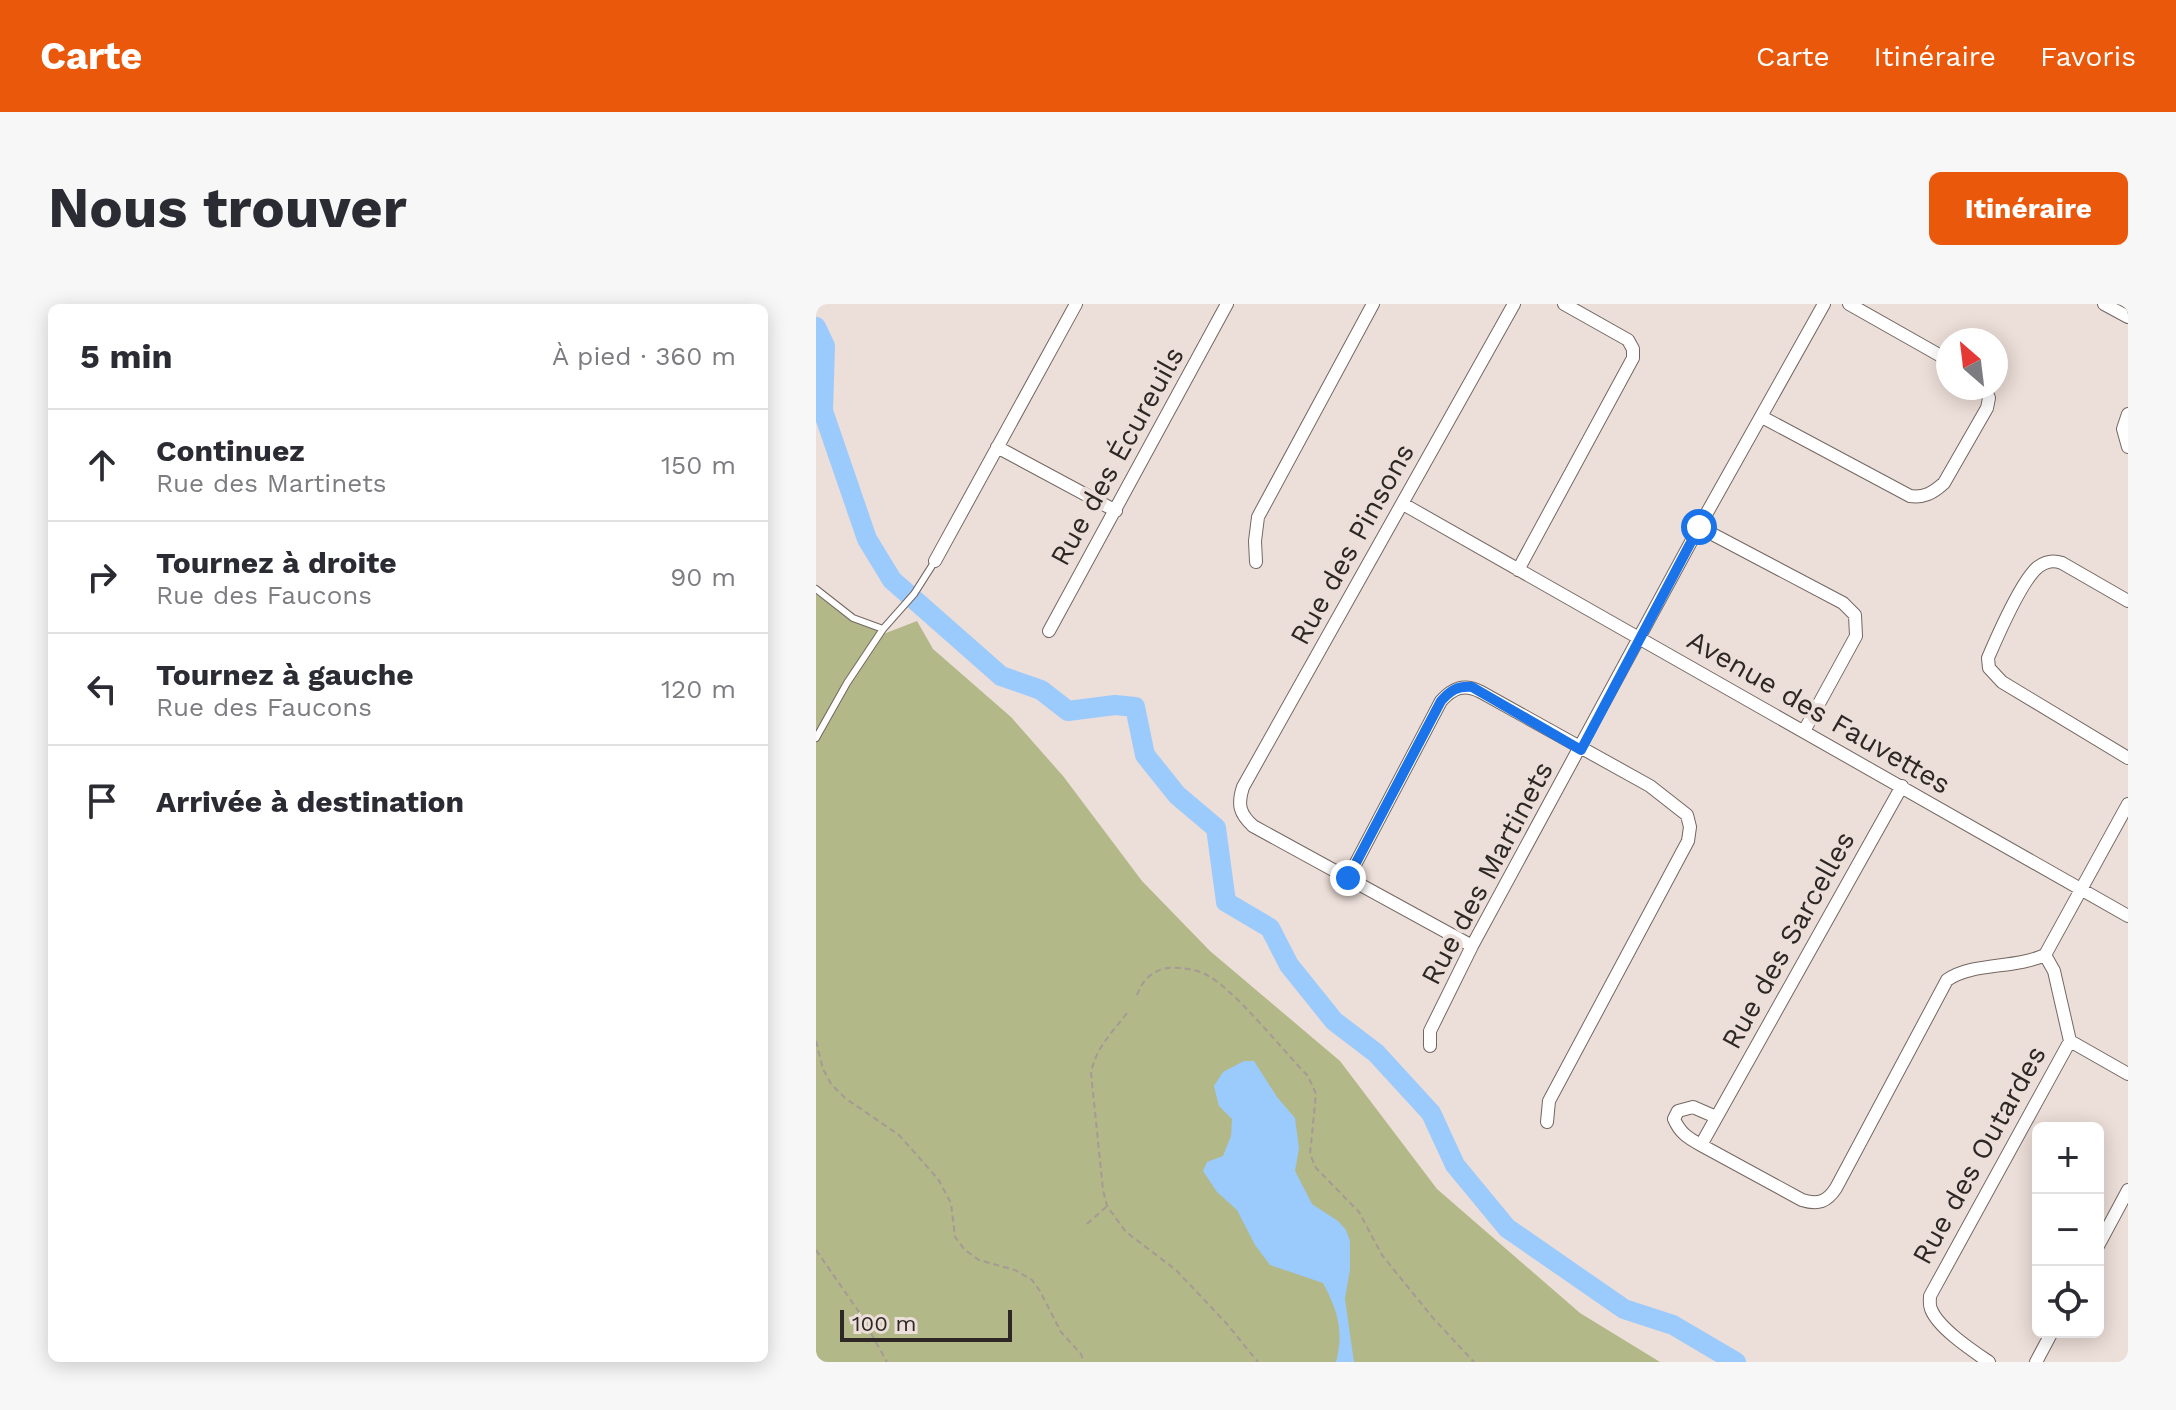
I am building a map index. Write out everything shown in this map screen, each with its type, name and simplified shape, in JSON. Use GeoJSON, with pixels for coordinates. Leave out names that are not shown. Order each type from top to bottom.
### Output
{"type":"FeatureCollection","features":[{"type":"Feature","properties":{"kind":"street"},"geometry":{"type":"LineString","coordinates":[[935,561],[1076,304]]}},
{"type":"Feature","properties":{"kind":"street","name":"Rue des Écureuils"},"geometry":{"type":"LineString","coordinates":[[1049,631],[1227,304]]}},
{"type":"Feature","properties":{"kind":"street"},"geometry":{"type":"LineString","coordinates":[[1256,562],[1258,517],[1373,304]]}},
{"type":"Feature","properties":{"kind":"street","name":"Rue des Pinsons"},"geometry":{"type":"LineString","coordinates":[[1348,878],[1253,826],[1239,809],[1243,787],[1514,304]]}},
{"type":"Feature","properties":{"kind":"street"},"geometry":{"type":"LineString","coordinates":[[1518,570],[1633,358],[1633,349],[1628,340],[1564,304]]}},
{"type":"Feature","properties":{"kind":"street","name":"Rue des Martinets"},"geometry":{"type":"LineString","coordinates":[[1430,1046],[1430,1031],[1472,946],[1824,304]]}},
{"type":"Feature","properties":{"kind":"street"},"geometry":{"type":"LineString","coordinates":[[1849,304],[1936,353]]}},
{"type":"Feature","properties":{"kind":"street"},"geometry":{"type":"LineString","coordinates":[[2104,304],[2128,317]]}},
{"type":"Feature","properties":{"kind":"street"},"geometry":{"type":"LineString","coordinates":[[1762,417],[1910,496],[1919,497],[1936,491],[1944,483],[1989,400]]}},
{"type":"Feature","properties":{"kind":"street"},"geometry":{"type":"LineString","coordinates":[[2128,414],[2123,429],[2128,447]]}},
{"type":"Feature","properties":{"kind":"street"},"geometry":{"type":"LineString","coordinates":[[997,447],[1116,511]]}},
{"type":"Feature","properties":{"kind":"street","name":"Avenue des Fauvettes"},"geometry":{"type":"LineString","coordinates":[[1403,504],[2128,916]]}},
{"type":"Feature","properties":{"kind":"street"},"geometry":{"type":"LineString","coordinates":[[1699,527],[1843,603],[1855,615],[1856,636],[1804,731]]}},
{"type":"Feature","properties":{"kind":"street"},"geometry":{"type":"LineString","coordinates":[[2128,601],[2062,563],[2045,562],[2029,577],[1988,658],[1989,668],[2002,682],[2128,758]]}},
{"type":"Feature","properties":{"kind":"street"},"geometry":{"type":"LineString","coordinates":[[1472,946],[1348,878],[1441,701],[1450,691],[1461,686],[1472,687],[1650,786],[1687,815],[1690,827],[1688,841],[1549,1101],[1547,1122]]}},
{"type":"Feature","properties":{"kind":"street","name":"Rue des Sarcelles"},"geometry":{"type":"LineString","coordinates":[[1701,1145],[1902,786]]}},
{"type":"Feature","properties":{"kind":"street"},"geometry":{"type":"LineString","coordinates":[[1716,1117],[1693,1107],[1678,1111],[1674,1119],[1685,1137],[1802,1200],[1813,1204],[1823,1202],[1836,1188],[1947,980],[1957,973],[2027,963],[2045,955],[2128,804]]}},
{"type":"Feature","properties":{"kind":"street"},"geometry":{"type":"LineString","coordinates":[[2045,955],[2054,971],[2070,1041],[2128,1074]]}},
{"type":"Feature","properties":{"kind":"street","name":"Rue des Outardes"},"geometry":{"type":"LineString","coordinates":[[1989,1362],[1963,1344],[1943,1324],[1931,1309],[1930,1296],[2070,1041]]}},
{"type":"Feature","properties":{"kind":"street"},"geometry":{"type":"LineString","coordinates":[[2104,1235],[2128,1190]]}},
{"type":"Feature","properties":{"kind":"street"},"geometry":{"type":"LineString","coordinates":[[2036,1362],[2049,1338]]}},
{"type":"Feature","properties":{"kind":"lane"},"geometry":{"type":"LineString","coordinates":[[816,738],[883,629],[914,594],[935,561]]}},
{"type":"Feature","properties":{"kind":"lane"},"geometry":{"type":"LineString","coordinates":[[816,589],[853,618],[883,629]]}},
{"type":"Feature","properties":{"kind":"path"},"geometry":{"type":"LineString","coordinates":[[1137,995],[1145,980],[1162,969],[1185,968],[1205,974],[1223,987],[1308,1076],[1316,1094],[1310,1154],[1316,1168],[1359,1212],[1382,1255],[1433,1318],[1474,1362]]}},
{"type":"Feature","properties":{"kind":"path"},"geometry":{"type":"LineString","coordinates":[[1127,1013],[1102,1044],[1094,1058],[1091,1073],[1107,1206],[1126,1232],[1176,1270],[1258,1362]]}},
{"type":"Feature","properties":{"kind":"path"},"geometry":{"type":"LineString","coordinates":[[816,1041],[823,1069],[831,1084],[845,1098],[899,1135],[938,1179],[951,1203],[955,1237],[965,1250],[979,1260],[1015,1270],[1032,1280],[1061,1332],[1081,1354],[1084,1362]]}},
{"type":"Feature","properties":{"kind":"path"},"geometry":{"type":"LineString","coordinates":[[1087,1224],[1107,1206]]}},
{"type":"Feature","properties":{"kind":"path"},"geometry":{"type":"LineString","coordinates":[[816,1250],[859,1312],[887,1362]]}},
{"type":"Feature","properties":{"kind":"green space"},"geometry":{"type":"Polygon","coordinates":[[[816,594],[886,633],[917,621],[933,649],[1011,717],[1063,776],[1142,881],[1210,951],[1340,1061],[1437,1189],[1580,1313],[1660,1362],[816,1362],[816,594]]]}},
{"type":"Feature","properties":{"kind":"water"},"geometry":{"type":"Polygon","coordinates":[[[1244,1061],[1254,1061],[1295,1118],[1299,1148],[1295,1171],[1312,1204],[1346,1230],[1350,1241],[1350,1269],[1345,1299],[1354,1362],[1336,1362],[1338,1321],[1323,1283],[1270,1265],[1255,1245],[1237,1210],[1217,1192],[1203,1171],[1207,1162],[1223,1156],[1231,1136],[1232,1119],[1219,1106],[1214,1086],[1223,1072],[1244,1061]]]}},
{"type":"Feature","properties":{"kind":"waterway"},"geometry":{"type":"LineString","coordinates":[[816,327],[825,346],[823,411],[867,539],[892,580],[1001,676],[1041,690],[1068,711],[1115,705],[1135,707],[1145,755],[1177,795],[1216,828],[1226,902],[1270,928],[1289,965],[1334,1021],[1376,1053],[1431,1113],[1455,1165],[1507,1228],[1624,1309],[1673,1325],[1736,1362]]}},
{"type":"Feature","properties":{"kind":"route"},"geometry":{"type":"LineString","coordinates":[[1348,878],[1441,701],[1450,691],[1461,686],[1472,687],[1581,750],[1699,527]]}}]}
